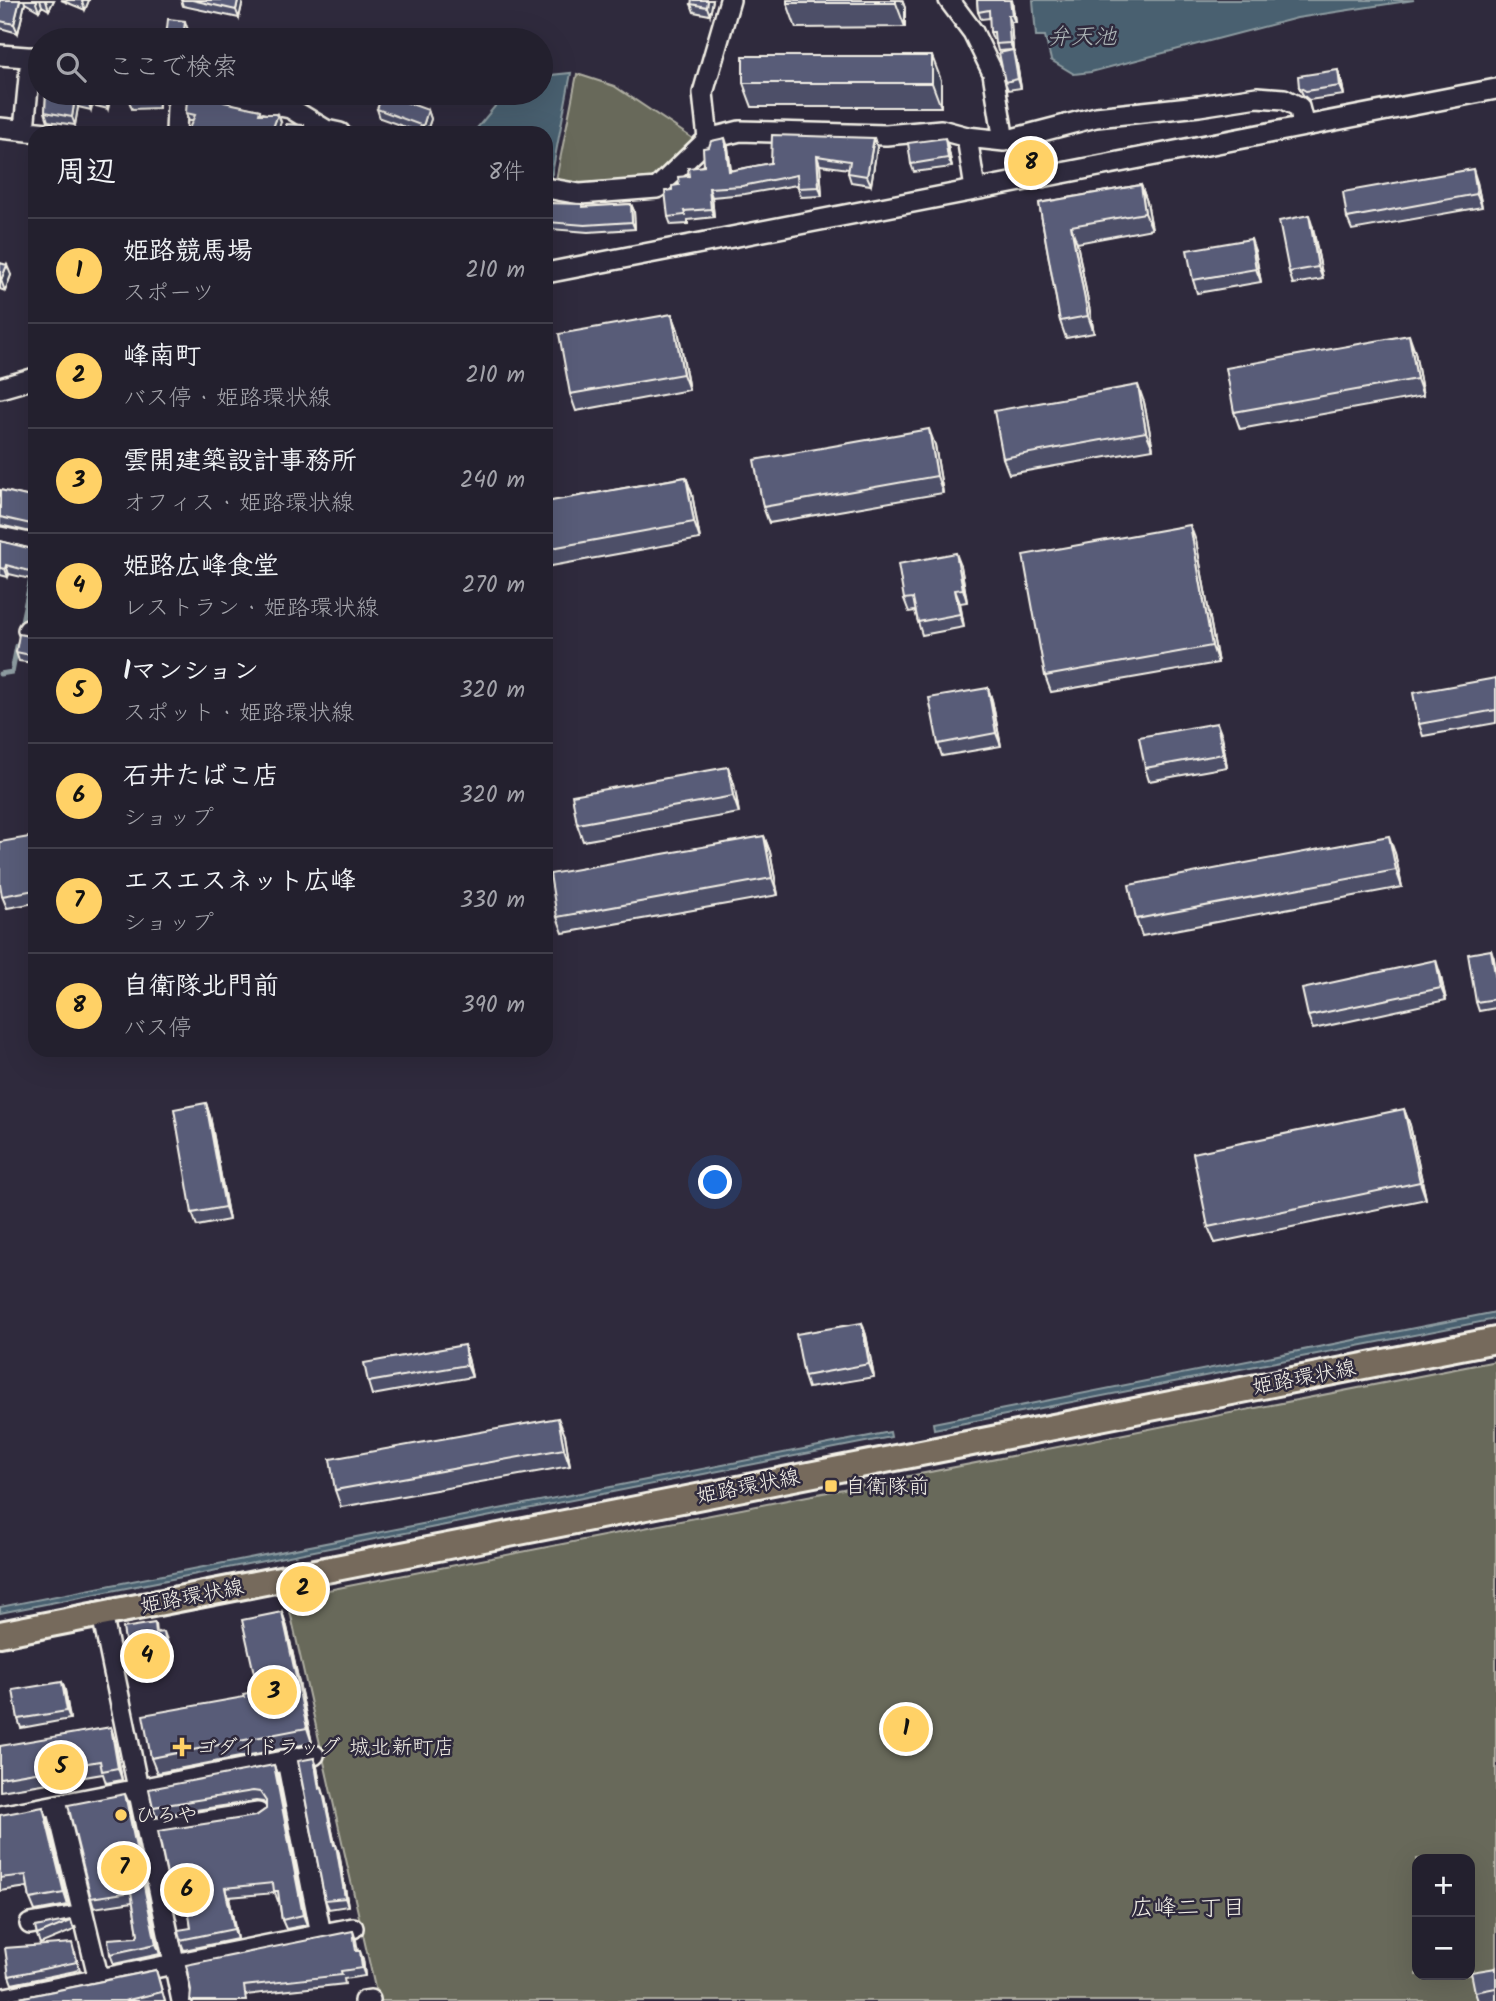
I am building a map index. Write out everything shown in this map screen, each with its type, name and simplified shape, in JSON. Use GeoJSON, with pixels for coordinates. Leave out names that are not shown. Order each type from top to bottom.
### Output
{"type":"FeatureCollection","features":[{"type":"Feature","properties":{"kind":"main road","name":"姫路環状線"},"geometry":{"type":"LineString","coordinates":[[0,1634],[1496,1340]]}},
{"type":"Feature","properties":{"kind":"street"},"geometry":{"type":"LineString","coordinates":[[708,139],[703,93],[730,0]]}},
{"type":"Feature","properties":{"kind":"street"},"geometry":{"type":"LineString","coordinates":[[949,0],[973,32],[993,73],[1004,141]]}},
{"type":"Feature","properties":{"kind":"street"},"geometry":{"type":"LineString","coordinates":[[0,54],[28,57]]}},
{"type":"Feature","properties":{"kind":"street"},"geometry":{"type":"LineString","coordinates":[[553,272],[1496,89]]}},
{"type":"Feature","properties":{"kind":"street"},"geometry":{"type":"LineString","coordinates":[[553,189],[580,194],[657,188],[708,139],[740,131],[887,135],[941,130],[967,137],[1004,141],[1096,117],[1258,97],[1284,99],[1298,107],[1304,126]]}},
{"type":"Feature","properties":{"kind":"street"},"geometry":{"type":"LineString","coordinates":[[24,129],[28,105]]}},
{"type":"Feature","properties":{"kind":"street"},"geometry":{"type":"LineString","coordinates":[[176,126],[178,105]]}},
{"type":"Feature","properties":{"kind":"street"},"geometry":{"type":"LineString","coordinates":[[275,105],[290,108],[319,126]]}},
{"type":"Feature","properties":{"kind":"street"},"geometry":{"type":"LineString","coordinates":[[0,128],[28,130]]}},
{"type":"Feature","properties":{"kind":"street"},"geometry":{"type":"LineString","coordinates":[[967,137],[975,189]]}},
{"type":"Feature","properties":{"kind":"street"},"geometry":{"type":"LineString","coordinates":[[0,388],[28,380]]}},
{"type":"Feature","properties":{"kind":"street"},"geometry":{"type":"LineString","coordinates":[[0,537],[28,543]]}},
{"type":"Feature","properties":{"kind":"street"},"geometry":{"type":"LineString","coordinates":[[102,1614],[182,2001]]}},
{"type":"Feature","properties":{"kind":"street"},"geometry":{"type":"LineString","coordinates":[[0,1816],[314,1755]]}},
{"type":"Feature","properties":{"kind":"street"},"geometry":{"type":"LineString","coordinates":[[287,1760],[321,1934]]}},
{"type":"Feature","properties":{"kind":"street"},"geometry":{"type":"LineString","coordinates":[[57,1806],[99,1980]]}},
{"type":"Feature","properties":{"kind":"street"},"geometry":{"type":"LineString","coordinates":[[147,1830],[258,1813]]}},
{"type":"Feature","properties":{"kind":"street"},"geometry":{"type":"LineString","coordinates":[[30,1924],[83,1915]]}},
{"type":"Feature","properties":{"kind":"street"},"geometry":{"type":"LineString","coordinates":[[0,1999],[353,1928]]}},
{"type":"Feature","properties":{"kind":"green space"},"geometry":{"type":"Polygon","coordinates":[[[577,74],[614,86],[698,142],[648,185],[555,185],[577,74]]]}},
{"type":"Feature","properties":{"kind":"green space"},"geometry":{"type":"Polygon","coordinates":[[[1496,1361],[1496,2001],[378,2001],[287,1598],[1496,1361]]]}},
{"type":"Feature","properties":{"kind":"water","name":"弁天池"},"geometry":{"type":"Polygon","coordinates":[[[1033,0],[1414,0],[1297,18],[1091,72],[1074,74],[1051,60],[1045,36],[1036,36],[1033,0]]]}},
{"type":"Feature","properties":{"kind":"water"},"geometry":{"type":"Polygon","coordinates":[[[571,73],[553,168],[553,126],[479,126],[496,105],[553,105],[553,75],[571,73]]]}},
{"type":"Feature","properties":{"kind":"water"},"geometry":{"type":"Polygon","coordinates":[[[1496,1312],[1496,1319],[934,1429],[933,1423],[1496,1312]]]}},
{"type":"Feature","properties":{"kind":"water"},"geometry":{"type":"Polygon","coordinates":[[[890,1432],[891,1437],[0,1613],[0,1607],[890,1432]]]}},
{"type":"Feature","properties":{"kind":"building"},"geometry":{"type":"Polygon","coordinates":[[[0,0],[20,0],[14,24],[0,21],[0,0]]]}},
{"type":"Feature","properties":{"kind":"building"},"geometry":{"type":"Polygon","coordinates":[[[192,0],[238,0],[236,10],[192,0]]]}},
{"type":"Feature","properties":{"kind":"building"},"geometry":{"type":"Polygon","coordinates":[[[692,0],[708,0],[707,7],[691,4],[692,0]]]}},
{"type":"Feature","properties":{"kind":"building"},"geometry":{"type":"Polygon","coordinates":[[[787,0],[896,0],[896,3],[787,3],[787,0]]]}},
{"type":"Feature","properties":{"kind":"building"},"geometry":{"type":"Polygon","coordinates":[[[977,0],[1010,0],[1010,43],[995,44],[994,32],[990,32],[989,10],[978,12],[977,0]]]}},
{"type":"Feature","properties":{"kind":"building"},"geometry":{"type":"Polygon","coordinates":[[[168,19],[185,21],[184,28],[167,28],[168,19]]]}},
{"type":"Feature","properties":{"kind":"building"},"geometry":{"type":"Polygon","coordinates":[[[1013,50],[1018,79],[1005,82],[999,53],[1013,50]]]}},
{"type":"Feature","properties":{"kind":"building"},"geometry":{"type":"Polygon","coordinates":[[[743,56],[932,56],[932,83],[743,83],[743,56]]]}},
{"type":"Feature","properties":{"kind":"building"},"geometry":{"type":"Polygon","coordinates":[[[1338,70],[1340,86],[1306,91],[1299,87],[1298,76],[1338,70]]]}},
{"type":"Feature","properties":{"kind":"building"},"geometry":{"type":"Polygon","coordinates":[[[45,105],[74,105],[72,117],[45,112],[45,105]]]}},
{"type":"Feature","properties":{"kind":"building"},"geometry":{"type":"Polygon","coordinates":[[[187,105],[238,105],[260,110],[259,114],[278,114],[274,126],[190,126],[195,115],[186,113],[187,105]]]}},
{"type":"Feature","properties":{"kind":"building"},"geometry":{"type":"Polygon","coordinates":[[[379,105],[414,105],[428,110],[423,126],[377,109],[379,105]]]}},
{"type":"Feature","properties":{"kind":"building"},"geometry":{"type":"Polygon","coordinates":[[[772,135],[874,138],[867,176],[848,173],[850,161],[817,156],[819,187],[798,188],[797,175],[742,186],[709,188],[711,209],[684,211],[685,215],[668,217],[665,191],[679,185],[678,177],[689,176],[688,168],[704,166],[703,148],[709,147],[711,141],[725,138],[729,171],[771,163],[772,135]]]}},
{"type":"Feature","properties":{"kind":"building"},"geometry":{"type":"Polygon","coordinates":[[[945,138],[948,158],[911,164],[908,143],[945,138]]]}},
{"type":"Feature","properties":{"kind":"building"},"geometry":{"type":"Polygon","coordinates":[[[1473,169],[1477,194],[1347,218],[1343,192],[1473,169]]]}},
{"type":"Feature","properties":{"kind":"building"},"geometry":{"type":"Polygon","coordinates":[[[1141,185],[1145,213],[1071,226],[1088,316],[1060,321],[1039,203],[1141,185]]]}},
{"type":"Feature","properties":{"kind":"building"},"geometry":{"type":"Polygon","coordinates":[[[553,203],[582,204],[582,207],[631,204],[632,222],[585,225],[553,222],[553,203]]]}},
{"type":"Feature","properties":{"kind":"building"},"geometry":{"type":"Polygon","coordinates":[[[1309,215],[1318,267],[1289,272],[1279,221],[1309,215]]]}},
{"type":"Feature","properties":{"kind":"building"},"geometry":{"type":"Polygon","coordinates":[[[1251,239],[1256,269],[1193,280],[1187,250],[1251,239]]]}},
{"type":"Feature","properties":{"kind":"building"},"geometry":{"type":"Polygon","coordinates":[[[0,263],[7,265],[1,280],[0,280],[0,263]]]}},
{"type":"Feature","properties":{"kind":"building"},"geometry":{"type":"Polygon","coordinates":[[[672,314],[683,374],[570,394],[559,334],[672,314]]]}},
{"type":"Feature","properties":{"kind":"building"},"geometry":{"type":"Polygon","coordinates":[[[1409,335],[1417,379],[1234,412],[1226,368],[1409,335]]]}},
{"type":"Feature","properties":{"kind":"building"},"geometry":{"type":"Polygon","coordinates":[[[1138,385],[1146,432],[1003,458],[994,411],[1138,385]]]}},
{"type":"Feature","properties":{"kind":"building"},"geometry":{"type":"Polygon","coordinates":[[[929,429],[937,476],[763,507],[754,460],[929,429]]]}},
{"type":"Feature","properties":{"kind":"building"},"geometry":{"type":"Polygon","coordinates":[[[686,477],[694,522],[553,548],[553,501],[686,477]]]}},
{"type":"Feature","properties":{"kind":"building"},"geometry":{"type":"Polygon","coordinates":[[[0,490],[28,496],[28,523],[0,517],[0,490]]]}},
{"type":"Feature","properties":{"kind":"building"},"geometry":{"type":"Polygon","coordinates":[[[1190,525],[1212,646],[1045,676],[1023,555],[1190,525]]]}},
{"type":"Feature","properties":{"kind":"building"},"geometry":{"type":"Polygon","coordinates":[[[0,541],[28,548],[28,571],[6,565],[5,569],[0,568],[0,541]]]}},
{"type":"Feature","properties":{"kind":"building"},"geometry":{"type":"Polygon","coordinates":[[[956,553],[963,589],[955,590],[960,614],[918,622],[913,598],[904,599],[898,564],[956,553]]]}},
{"type":"Feature","properties":{"kind":"building"},"geometry":{"type":"Polygon","coordinates":[[[19,634],[28,636],[28,655],[16,652],[19,634]]]}},
{"type":"Feature","properties":{"kind":"building"},"geometry":{"type":"Polygon","coordinates":[[[1496,678],[1496,710],[1419,724],[1413,693],[1496,678]]]}},
{"type":"Feature","properties":{"kind":"building"},"geometry":{"type":"Polygon","coordinates":[[[988,688],[996,733],[938,744],[929,698],[988,688]]]}},
{"type":"Feature","properties":{"kind":"building"},"geometry":{"type":"Polygon","coordinates":[[[1217,723],[1223,754],[1145,768],[1139,737],[1217,723]]]}},
{"type":"Feature","properties":{"kind":"building"},"geometry":{"type":"Polygon","coordinates":[[[728,767],[733,796],[577,824],[572,795],[728,767]]]}},
{"type":"Feature","properties":{"kind":"building"},"geometry":{"type":"Polygon","coordinates":[[[764,836],[772,878],[557,917],[553,873],[764,836]]]}},
{"type":"Feature","properties":{"kind":"building"},"geometry":{"type":"Polygon","coordinates":[[[1389,836],[1396,870],[1136,919],[1129,885],[1389,836]]]}},
{"type":"Feature","properties":{"kind":"building"},"geometry":{"type":"Polygon","coordinates":[[[28,837],[28,891],[2,896],[0,842],[28,837]]]}},
{"type":"Feature","properties":{"kind":"building"},"geometry":{"type":"Polygon","coordinates":[[[1491,950],[1496,999],[1476,1002],[1468,954],[1491,950]]]}},
{"type":"Feature","properties":{"kind":"building"},"geometry":{"type":"Polygon","coordinates":[[[1436,960],[1441,988],[1308,1016],[1302,989],[1436,960]]]}},
{"type":"Feature","properties":{"kind":"building"},"geometry":{"type":"Polygon","coordinates":[[[206,1103],[225,1207],[192,1213],[174,1109],[206,1103]]]}},
{"type":"Feature","properties":{"kind":"building"},"geometry":{"type":"Polygon","coordinates":[[[1404,1109],[1420,1182],[1208,1227],[1193,1153],[1404,1109]]]}},
{"type":"Feature","properties":{"kind":"building"},"geometry":{"type":"Polygon","coordinates":[[[862,1323],[869,1364],[804,1376],[796,1334],[862,1323]]]}},
{"type":"Feature","properties":{"kind":"building"},"geometry":{"type":"Polygon","coordinates":[[[464,1345],[467,1365],[368,1382],[364,1363],[464,1345]]]}},
{"type":"Feature","properties":{"kind":"building"},"geometry":{"type":"Polygon","coordinates":[[[558,1418],[564,1449],[335,1490],[330,1459],[558,1418]]]}},
{"type":"Feature","properties":{"kind":"building"},"geometry":{"type":"Polygon","coordinates":[[[282,1612],[307,1728],[151,1758],[143,1715],[244,1697],[243,1694],[258,1691],[242,1620],[282,1612]]]}},
{"type":"Feature","properties":{"kind":"building"},"geometry":{"type":"Polygon","coordinates":[[[155,1623],[156,1633],[164,1632],[168,1661],[129,1666],[123,1628],[155,1623]]]}},
{"type":"Feature","properties":{"kind":"building"},"geometry":{"type":"Polygon","coordinates":[[[62,1682],[67,1711],[18,1719],[13,1690],[62,1682]]]}},
{"type":"Feature","properties":{"kind":"building"},"geometry":{"type":"Polygon","coordinates":[[[111,1727],[118,1768],[102,1771],[100,1761],[0,1778],[0,1746],[111,1727]]]}},
{"type":"Feature","properties":{"kind":"building"},"geometry":{"type":"Polygon","coordinates":[[[314,1758],[319,1789],[322,1788],[336,1845],[345,1898],[325,1900],[298,1761],[314,1758]]]}},
{"type":"Feature","properties":{"kind":"building"},"geometry":{"type":"Polygon","coordinates":[[[274,1765],[303,1915],[282,1920],[278,1891],[274,1891],[273,1883],[225,1888],[234,1929],[180,1940],[178,1930],[191,1928],[186,1894],[171,1893],[158,1831],[256,1816],[266,1809],[266,1801],[260,1792],[253,1791],[153,1807],[149,1789],[274,1765]]]}},
{"type":"Feature","properties":{"kind":"building"},"geometry":{"type":"Polygon","coordinates":[[[125,1794],[156,1944],[110,1954],[108,1939],[137,1937],[131,1892],[91,1898],[68,1805],[125,1794]]]}},
{"type":"Feature","properties":{"kind":"building"},"geometry":{"type":"Polygon","coordinates":[[[43,1807],[64,1893],[30,1899],[26,1875],[0,1878],[0,1815],[43,1807]]]}},
{"type":"Feature","properties":{"kind":"building"},"geometry":{"type":"Polygon","coordinates":[[[71,1921],[37,1935],[35,1927],[71,1921]]]}},
{"type":"Feature","properties":{"kind":"building"},"geometry":{"type":"Polygon","coordinates":[[[353,1931],[362,1968],[341,1971],[342,1975],[244,1986],[246,2001],[190,2001],[191,1990],[186,1965],[353,1931]]]}},
{"type":"Feature","properties":{"kind":"building"},"geometry":{"type":"Polygon","coordinates":[[[72,1943],[77,1962],[9,1976],[5,1948],[72,1943]]]}},
{"type":"Feature","properties":{"kind":"building"},"geometry":{"type":"Polygon","coordinates":[[[1496,1968],[1496,1988],[1475,1992],[1473,1980],[1475,1980],[1475,1971],[1496,1968]]]}},
{"type":"Feature","properties":{"kind":"building"},"geometry":{"type":"Polygon","coordinates":[[[156,1970],[162,1992],[124,2001],[5,2001],[156,1970]]]}},
{"type":"Feature","properties":{"kind":"waterway"},"geometry":{"type":"LineString","coordinates":[[20,630],[28,593]]}},
{"type":"Feature","properties":{"kind":"waterway"},"geometry":{"type":"LineString","coordinates":[[0,674],[12,672],[17,646]]}},
{"type":"Feature","properties":{"kind":"place","name":"自衛隊北門前"},"geometry":{"type":"Point","coordinates":[1031,163]}},
{"type":"Feature","properties":{"kind":"place","name":"自衛隊前"},"geometry":{"type":"Point","coordinates":[831,1486]}},
{"type":"Feature","properties":{"kind":"place","name":"峰南町"},"geometry":{"type":"Point","coordinates":[303,1589]}},
{"type":"Feature","properties":{"kind":"place","name":"姫路広峰食堂"},"geometry":{"type":"Point","coordinates":[147,1656]}},
{"type":"Feature","properties":{"kind":"place","name":"雲開建築設計事務所"},"geometry":{"type":"Point","coordinates":[274,1692]}},
{"type":"Feature","properties":{"kind":"place","name":"姫路競馬場"},"geometry":{"type":"Point","coordinates":[906,1729]}},
{"type":"Feature","properties":{"kind":"place","name":"ゴダイドラッグ 城北新町店"},"geometry":{"type":"Point","coordinates":[182,1747]}},
{"type":"Feature","properties":{"kind":"place","name":"Iマンション"},"geometry":{"type":"Point","coordinates":[61,1767]}},
{"type":"Feature","properties":{"kind":"place","name":"ひろや"},"geometry":{"type":"Point","coordinates":[121,1815]}},
{"type":"Feature","properties":{"kind":"place","name":"エスエスネット広峰"},"geometry":{"type":"Point","coordinates":[124,1868]}},
{"type":"Feature","properties":{"kind":"place","name":"石井たばこ店"},"geometry":{"type":"Point","coordinates":[187,1890]}},
{"type":"Feature","properties":{"kind":"district","name":"広峰二丁目"},"geometry":{"type":"Point","coordinates":[1188,1907]}}]}
